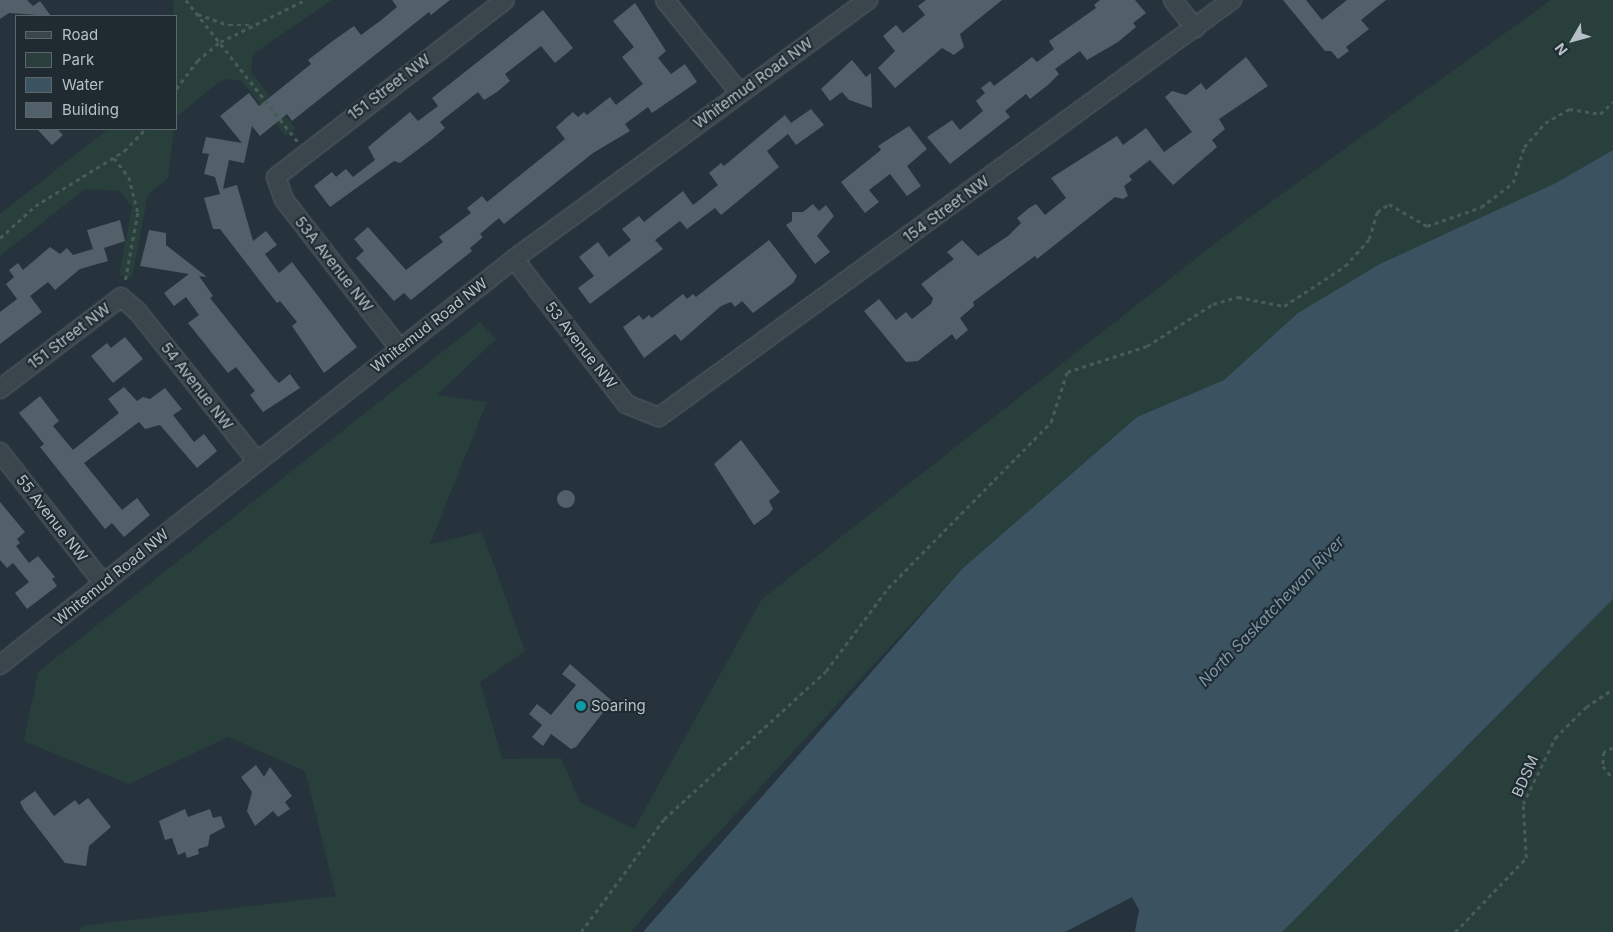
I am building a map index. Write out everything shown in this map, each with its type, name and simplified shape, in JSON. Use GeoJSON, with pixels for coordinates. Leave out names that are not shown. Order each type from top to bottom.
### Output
{"type":"FeatureCollection","features":[{"type":"Feature","properties":{"kind":"street","name":"151 Street NW"},"geometry":{"type":"LineString","coordinates":[[276,176],[305,150],[505,0]]}},
{"type":"Feature","properties":{"kind":"street"},"geometry":{"type":"LineString","coordinates":[[665,0],[739,92]]}},
{"type":"Feature","properties":{"kind":"street","name":"Whitemud Road NW"},"geometry":{"type":"LineString","coordinates":[[0,665],[514,259],[739,92],[868,0]]}},
{"type":"Feature","properties":{"kind":"street"},"geometry":{"type":"LineString","coordinates":[[1174,0],[1195,28]]}},
{"type":"Feature","properties":{"kind":"street","name":"154 Street NW"},"geometry":{"type":"LineString","coordinates":[[659,417],[1232,0]]}},
{"type":"Feature","properties":{"kind":"street","name":"53A Avenue NW"},"geometry":{"type":"LineString","coordinates":[[276,176],[284,200],[399,348]]}},
{"type":"Feature","properties":{"kind":"street","name":"53 Avenue NW"},"geometry":{"type":"LineString","coordinates":[[514,259],[626,404],[659,417]]}},
{"type":"Feature","properties":{"kind":"street","name":"151 Street NW"},"geometry":{"type":"LineString","coordinates":[[0,389],[121,297],[138,312]]}},
{"type":"Feature","properties":{"kind":"street","name":"54 Avenue NW"},"geometry":{"type":"LineString","coordinates":[[138,312],[256,461]]}},
{"type":"Feature","properties":{"kind":"street","name":"55 Avenue NW"},"geometry":{"type":"LineString","coordinates":[[0,452],[104,584]]}},
{"type":"Feature","properties":{"kind":"path"},"geometry":{"type":"LineString","coordinates":[[186,0],[305,150]]}},
{"type":"Feature","properties":{"kind":"path"},"geometry":{"type":"LineString","coordinates":[[178,85],[197,61],[220,42],[305,0]]}},
{"type":"Feature","properties":{"kind":"path"},"geometry":{"type":"LineString","coordinates":[[197,14],[229,25],[257,25]]}},
{"type":"Feature","properties":{"kind":"path"},"geometry":{"type":"LineString","coordinates":[[581,932],[664,819],[826,671],[888,588],[1051,422],[1067,372],[1146,346],[1213,304],[1238,297],[1284,306],[1345,266],[1369,239],[1377,212],[1388,204],[1427,226],[1481,207],[1512,183],[1524,147],[1545,123],[1569,109],[1600,114],[1613,102]]}},
{"type":"Feature","properties":{"kind":"path"},"geometry":{"type":"LineString","coordinates":[[0,238],[35,206],[114,158],[144,130]]}},
{"type":"Feature","properties":{"kind":"path"},"geometry":{"type":"LineString","coordinates":[[114,158],[129,177],[138,213],[121,297]]}},
{"type":"Feature","properties":{"kind":"path","name":"BDSM"},"geometry":{"type":"LineString","coordinates":[[1454,932],[1526,858],[1523,804],[1555,738],[1586,707],[1613,688]]}},
{"type":"Feature","properties":{"kind":"path"},"geometry":{"type":"LineString","coordinates":[[1613,748],[1604,752],[1603,766],[1613,779]]}},
{"type":"Feature","properties":{"kind":"green space"},"geometry":{"type":"Polygon","coordinates":[[[173,0],[332,0],[253,54],[251,72],[295,128],[285,136],[242,81],[223,79],[178,115],[178,15],[173,15],[173,0]]]}},
{"type":"Feature","properties":{"kind":"green space"},"geometry":{"type":"Polygon","coordinates":[[[1551,0],[1613,0],[1613,150],[1554,184],[1298,313],[1224,380],[1137,417],[962,569],[671,884],[631,932],[80,932],[81,926],[336,896],[305,771],[228,737],[129,784],[24,741],[38,672],[480,322],[496,339],[437,395],[487,402],[430,544],[482,532],[525,651],[480,682],[502,759],[561,758],[580,802],[634,829],[762,599],[1231,231],[1551,0]]]}},
{"type":"Feature","properties":{"kind":"green space"},"geometry":{"type":"Polygon","coordinates":[[[107,130],[174,130],[168,178],[148,194],[132,278],[119,275],[132,207],[120,191],[85,189],[0,256],[0,214],[107,130]]]}},
{"type":"Feature","properties":{"kind":"green space"},"geometry":{"type":"Polygon","coordinates":[[[1613,599],[1613,932],[1282,932],[1334,877],[1613,599]]]}},
{"type":"Feature","properties":{"kind":"water","name":"North Saskatchewan River"},"geometry":{"type":"Polygon","coordinates":[[[1613,150],[1613,599],[1282,932],[1135,932],[1139,910],[1132,897],[1065,932],[643,932],[962,569],[1137,417],[1224,380],[1298,313],[1380,264],[1554,184],[1613,150]]]}},
{"type":"Feature","properties":{"kind":"building"},"geometry":{"type":"Polygon","coordinates":[[[0,0],[27,0],[33,6],[40,1],[50,15],[9,13],[0,19],[0,0]]]}},
{"type":"Feature","properties":{"kind":"building"},"geometry":{"type":"Polygon","coordinates":[[[392,0],[450,0],[431,15],[429,12],[292,121],[287,114],[260,136],[252,126],[244,163],[229,160],[223,189],[237,185],[253,241],[266,231],[277,245],[265,254],[279,273],[292,262],[357,347],[324,373],[292,326],[297,322],[280,301],[277,303],[220,229],[213,229],[204,198],[220,194],[215,177],[204,174],[209,154],[202,153],[206,137],[242,143],[220,116],[249,93],[259,106],[311,64],[308,60],[334,40],[354,26],[361,35],[380,21],[397,7],[392,0]]]}},
{"type":"Feature","properties":{"kind":"building"},"geometry":{"type":"Polygon","coordinates":[[[926,0],[1002,0],[960,34],[964,47],[954,55],[942,48],[895,88],[878,68],[895,51],[883,36],[896,25],[903,33],[925,15],[918,6],[926,0]]]}},
{"type":"Feature","properties":{"kind":"building"},"geometry":{"type":"Polygon","coordinates":[[[1100,0],[1135,0],[1146,13],[1133,23],[1136,27],[1118,42],[1087,60],[1080,51],[1055,69],[1059,74],[1048,85],[1030,99],[1026,94],[1005,111],[1010,117],[950,164],[927,137],[952,120],[960,130],[983,111],[976,101],[985,93],[981,88],[990,81],[994,86],[1032,57],[1037,62],[1054,49],[1049,41],[1096,8],[1094,5],[1100,0]]]}},
{"type":"Feature","properties":{"kind":"building"},"geometry":{"type":"Polygon","coordinates":[[[1283,0],[1306,0],[1322,20],[1347,0],[1386,0],[1361,20],[1369,29],[1346,47],[1349,51],[1338,59],[1331,51],[1325,51],[1283,0]]]}},
{"type":"Feature","properties":{"kind":"building"},"geometry":{"type":"Polygon","coordinates":[[[635,3],[666,51],[658,58],[671,74],[685,64],[697,82],[652,113],[648,107],[625,124],[630,131],[593,153],[504,224],[499,218],[480,234],[483,237],[470,248],[472,251],[411,300],[404,293],[394,301],[356,258],[364,251],[354,239],[368,227],[406,270],[443,242],[439,237],[471,213],[467,208],[482,196],[487,202],[565,139],[556,127],[573,112],[578,117],[584,112],[587,115],[610,97],[616,105],[643,84],[622,57],[634,47],[613,21],[635,3]]]}},
{"type":"Feature","properties":{"kind":"building"},"geometry":{"type":"Polygon","coordinates":[[[543,10],[573,48],[555,63],[541,46],[505,74],[510,81],[497,92],[484,100],[478,92],[440,122],[445,128],[432,139],[400,163],[394,161],[330,207],[314,186],[332,172],[336,177],[346,169],[353,177],[375,160],[368,147],[410,112],[418,121],[438,106],[432,98],[543,10]]]}},
{"type":"Feature","properties":{"kind":"building"},"geometry":{"type":"Polygon","coordinates":[[[1246,57],[1268,86],[1219,119],[1225,129],[1212,140],[1217,147],[1173,185],[1150,160],[1129,176],[1132,180],[1124,186],[1128,196],[1123,199],[1115,197],[1037,259],[1035,256],[973,302],[974,306],[960,318],[968,330],[956,340],[952,334],[918,361],[906,362],[864,311],[879,299],[896,320],[906,312],[912,319],[931,304],[933,298],[921,284],[954,259],[947,252],[962,240],[978,256],[1008,236],[1021,223],[1017,218],[1029,208],[1036,204],[1045,215],[1066,198],[1051,178],[1117,136],[1123,145],[1146,128],[1164,152],[1192,132],[1165,97],[1172,91],[1186,95],[1201,83],[1206,90],[1246,57]]]}},
{"type":"Feature","properties":{"kind":"building"},"geometry":{"type":"Polygon","coordinates":[[[852,60],[866,77],[871,73],[872,108],[849,100],[842,92],[830,101],[821,89],[852,60]]]}},
{"type":"Feature","properties":{"kind":"building"},"geometry":{"type":"Polygon","coordinates":[[[811,109],[824,125],[796,145],[788,134],[767,151],[779,167],[721,215],[715,208],[687,229],[680,221],[655,240],[663,249],[590,304],[578,288],[594,276],[579,257],[598,242],[609,257],[631,240],[622,229],[639,216],[644,222],[683,191],[693,205],[718,185],[709,173],[721,163],[724,166],[785,115],[791,123],[811,109]]]}},
{"type":"Feature","properties":{"kind":"building"},"geometry":{"type":"Polygon","coordinates":[[[909,126],[927,149],[907,166],[921,186],[907,196],[890,174],[869,190],[879,202],[865,213],[841,182],[881,150],[878,146],[909,126]]]}},
{"type":"Feature","properties":{"kind":"building"},"geometry":{"type":"Polygon","coordinates":[[[38,130],[58,130],[63,135],[52,145],[38,130]]]}},
{"type":"Feature","properties":{"kind":"building"},"geometry":{"type":"Polygon","coordinates":[[[813,204],[819,211],[826,205],[834,216],[817,236],[830,252],[815,264],[786,225],[792,221],[792,212],[803,212],[813,204]]]}},
{"type":"Feature","properties":{"kind":"building"},"geometry":{"type":"Polygon","coordinates":[[[120,220],[125,241],[104,248],[108,261],[80,269],[55,290],[48,282],[30,296],[42,312],[0,344],[0,312],[17,299],[6,284],[14,277],[9,270],[18,263],[23,270],[50,247],[60,254],[67,248],[73,255],[93,249],[87,230],[120,220]]]}},
{"type":"Feature","properties":{"kind":"building"},"geometry":{"type":"Polygon","coordinates":[[[149,230],[166,233],[166,245],[207,277],[199,276],[213,296],[210,298],[274,378],[279,383],[290,374],[300,388],[263,412],[250,395],[255,391],[236,367],[228,373],[188,323],[199,315],[186,297],[174,306],[164,293],[189,274],[140,266],[149,230]]]}},
{"type":"Feature","properties":{"kind":"building"},"geometry":{"type":"Polygon","coordinates":[[[769,240],[797,276],[793,283],[753,313],[742,301],[735,307],[731,302],[721,306],[681,341],[675,334],[644,358],[623,327],[639,315],[643,320],[649,315],[652,318],[683,294],[687,299],[693,294],[696,297],[769,240]]]}},
{"type":"Feature","properties":{"kind":"building"},"geometry":{"type":"Polygon","coordinates":[[[125,337],[143,359],[113,383],[91,356],[107,343],[111,348],[125,337]]]}},
{"type":"Feature","properties":{"kind":"building"},"geometry":{"type":"Polygon","coordinates":[[[124,387],[137,401],[143,397],[150,399],[165,388],[182,409],[173,415],[194,442],[204,434],[217,451],[197,468],[160,425],[145,429],[139,422],[84,463],[122,510],[137,498],[150,515],[124,537],[112,523],[105,529],[40,447],[44,444],[19,413],[40,396],[59,421],[53,426],[73,450],[119,413],[108,399],[124,387]]]}},
{"type":"Feature","properties":{"kind":"building"},"geometry":{"type":"Polygon","coordinates":[[[741,440],[780,492],[769,501],[773,509],[754,525],[714,464],[741,440]]]}},
{"type":"Feature","properties":{"kind":"building"},"geometry":{"type":"Polygon","coordinates":[[[566,490],[572,493],[575,499],[572,505],[566,508],[560,505],[557,499],[560,493],[566,490]]]}},
{"type":"Feature","properties":{"kind":"building"},"geometry":{"type":"Polygon","coordinates":[[[0,502],[25,532],[17,539],[20,543],[16,546],[29,563],[38,556],[55,577],[52,579],[57,586],[27,609],[15,593],[29,582],[13,563],[7,568],[0,560],[0,502]]]}},
{"type":"Feature","properties":{"kind":"building","name":"Soaring"},"geometry":{"type":"Polygon","coordinates":[[[570,664],[612,701],[576,747],[571,749],[551,734],[543,746],[532,737],[542,725],[529,714],[537,704],[551,715],[576,685],[562,674],[570,664]]]}},
{"type":"Feature","properties":{"kind":"building"},"geometry":{"type":"Polygon","coordinates":[[[256,765],[264,777],[270,767],[292,796],[285,802],[290,809],[278,817],[273,811],[255,826],[247,811],[252,792],[241,777],[256,765]]]}},
{"type":"Feature","properties":{"kind":"building"},"geometry":{"type":"Polygon","coordinates":[[[35,791],[54,816],[75,800],[79,805],[88,798],[111,827],[89,846],[86,866],[65,863],[24,810],[20,802],[35,791]]]}},
{"type":"Feature","properties":{"kind":"building"},"geometry":{"type":"Polygon","coordinates":[[[185,809],[188,817],[210,809],[213,818],[221,816],[225,827],[210,835],[208,846],[198,849],[199,854],[187,858],[185,852],[178,855],[172,838],[165,840],[159,821],[185,809]]]}},
{"type":"Feature","properties":{"kind":"place","name":"Soaring"},"geometry":{"type":"Point","coordinates":[581,706]}}]}
